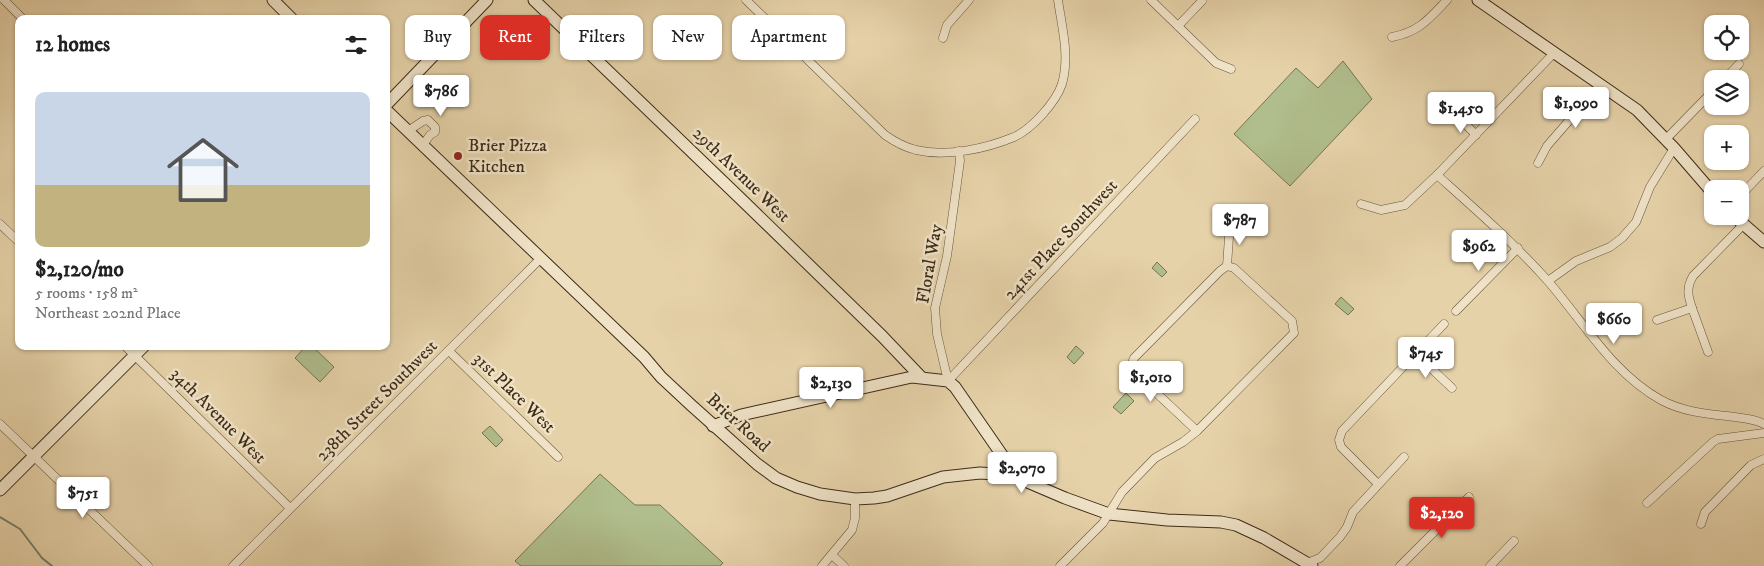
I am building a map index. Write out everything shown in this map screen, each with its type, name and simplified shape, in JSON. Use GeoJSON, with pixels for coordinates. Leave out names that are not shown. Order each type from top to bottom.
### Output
{"type":"FeatureCollection","features":[{"type":"Feature","properties":{"kind":"street"},"geometry":{"type":"LineString","coordinates":[[4,0],[20,15]]}},
{"type":"Feature","properties":{"kind":"street"},"geometry":{"type":"LineString","coordinates":[[273,0],[288,15]]}},
{"type":"Feature","properties":{"kind":"street"},"geometry":{"type":"LineString","coordinates":[[390,101],[487,0]]}},
{"type":"Feature","properties":{"kind":"street","name":"29th Avenue West"},"geometry":{"type":"LineString","coordinates":[[534,0],[738,195],[882,336],[921,377]]}},
{"type":"Feature","properties":{"kind":"street"},"geometry":{"type":"LineString","coordinates":[[746,0],[885,135],[901,145],[928,152],[959,151],[984,147],[1016,136],[1034,123],[1050,106],[1062,85],[1066,54],[1058,0]]}},
{"type":"Feature","properties":{"kind":"street"},"geometry":{"type":"LineString","coordinates":[[943,38],[947,25],[969,0]]}},
{"type":"Feature","properties":{"kind":"street"},"geometry":{"type":"LineString","coordinates":[[1151,0],[1216,62],[1231,69]]}},
{"type":"Feature","properties":{"kind":"street"},"geometry":{"type":"LineString","coordinates":[[1392,37],[1414,31],[1427,22],[1447,0]]}},
{"type":"Feature","properties":{"kind":"street"},"geometry":{"type":"LineString","coordinates":[[1478,0],[1637,110],[1704,183]]}},
{"type":"Feature","properties":{"kind":"street"},"geometry":{"type":"LineString","coordinates":[[1178,26],[1202,1]]}},
{"type":"Feature","properties":{"kind":"street"},"geometry":{"type":"LineString","coordinates":[[1361,204],[1381,210],[1404,204],[1437,175],[1554,53]]}},
{"type":"Feature","properties":{"kind":"street"},"geometry":{"type":"LineString","coordinates":[[1734,70],[1740,64]]}},
{"type":"Feature","properties":{"kind":"street"},"geometry":{"type":"LineString","coordinates":[[1538,163],[1547,146],[1600,85]]}},
{"type":"Feature","properties":{"kind":"street"},"geometry":{"type":"LineString","coordinates":[[1442,100],[1476,135]]}},
{"type":"Feature","properties":{"kind":"street"},"geometry":{"type":"LineString","coordinates":[[1548,281],[1576,262],[1610,248],[1636,222],[1670,144],[1704,102]]}},
{"type":"Feature","properties":{"kind":"street","name":"Brier Road"},"geometry":{"type":"LineString","coordinates":[[390,114],[713,426],[776,478],[806,490],[854,499],[887,496],[943,477],[980,473],[1011,475],[1109,514],[1167,520],[1221,522],[1236,525],[1264,538],[1307,565]]}},
{"type":"Feature","properties":{"kind":"street","name":"241st Place Southwest"},"geometry":{"type":"LineString","coordinates":[[948,381],[1195,119]]}},
{"type":"Feature","properties":{"kind":"street"},"geometry":{"type":"LineString","coordinates":[[408,131],[423,121],[428,120],[436,127],[435,132],[430,135],[423,145]]}},
{"type":"Feature","properties":{"kind":"street","name":"Floral Way"},"geometry":{"type":"LineString","coordinates":[[948,381],[936,334],[935,308],[947,256],[953,218],[960,161],[959,151]]}},
{"type":"Feature","properties":{"kind":"street"},"geometry":{"type":"LineString","coordinates":[[1749,187],[1764,171]]}},
{"type":"Feature","properties":{"kind":"street"},"geometry":{"type":"LineString","coordinates":[[1437,175],[1518,248],[1631,380],[1661,400],[1689,411],[1746,418],[1764,424]]}},
{"type":"Feature","properties":{"kind":"street"},"geometry":{"type":"LineString","coordinates":[[1228,266],[1229,237],[1240,212],[1251,216]]}},
{"type":"Feature","properties":{"kind":"street"},"geometry":{"type":"LineString","coordinates":[[0,224],[15,238]]}},
{"type":"Feature","properties":{"kind":"street"},"geometry":{"type":"LineString","coordinates":[[1708,352],[1688,294],[1689,284],[1693,276],[1743,225],[1764,242]]}},
{"type":"Feature","properties":{"kind":"street"},"geometry":{"type":"LineString","coordinates":[[1456,311],[1518,248]]}},
{"type":"Feature","properties":{"kind":"street","name":"238th Street Southwest"},"geometry":{"type":"LineString","coordinates":[[233,566],[541,258]]}},
{"type":"Feature","properties":{"kind":"street"},"geometry":{"type":"LineString","coordinates":[[1060,566],[1103,523],[1122,492],[1155,458],[1183,442],[1197,431],[1294,333],[1292,321],[1234,268],[1228,266]]}},
{"type":"Feature","properties":{"kind":"street"},"geometry":{"type":"LineString","coordinates":[[1197,431],[1134,372],[1132,363],[1134,358],[1216,275],[1228,266]]}},
{"type":"Feature","properties":{"kind":"street"},"geometry":{"type":"LineString","coordinates":[[1657,320],[1692,308]]}},
{"type":"Feature","properties":{"kind":"street"},"geometry":{"type":"LineString","coordinates":[[1378,484],[1341,447],[1339,440],[1342,431],[1444,324]]}},
{"type":"Feature","properties":{"kind":"street","name":"34th Avenue West"},"geometry":{"type":"LineString","coordinates":[[129,350],[290,508]]}},
{"type":"Feature","properties":{"kind":"street"},"geometry":{"type":"LineString","coordinates":[[0,490],[140,350]]}},
{"type":"Feature","properties":{"kind":"street","name":"31st Place West"},"geometry":{"type":"LineString","coordinates":[[449,351],[558,457]]}},
{"type":"Feature","properties":{"kind":"street"},"geometry":{"type":"LineString","coordinates":[[1416,354],[1452,388]]}},
{"type":"Feature","properties":{"kind":"street"},"geometry":{"type":"LineString","coordinates":[[713,426],[741,415],[912,378],[921,377],[948,381],[956,387],[1002,455],[1011,475]]}},
{"type":"Feature","properties":{"kind":"street"},"geometry":{"type":"LineString","coordinates":[[0,424],[148,566]]}},
{"type":"Feature","properties":{"kind":"street"},"geometry":{"type":"LineString","coordinates":[[1647,504],[1713,442],[1718,439],[1764,433]]}},
{"type":"Feature","properties":{"kind":"street"},"geometry":{"type":"LineString","coordinates":[[1307,565],[1320,558],[1340,537],[1347,527],[1353,512],[1404,457]]}},
{"type":"Feature","properties":{"kind":"street"},"geometry":{"type":"LineString","coordinates":[[1701,524],[1706,512],[1752,465],[1764,459]]}},
{"type":"Feature","properties":{"kind":"street"},"geometry":{"type":"LineString","coordinates":[[1400,566],[1469,497]]}},
{"type":"Feature","properties":{"kind":"street"},"geometry":{"type":"LineString","coordinates":[[822,566],[852,530],[855,518],[854,499]]}},
{"type":"Feature","properties":{"kind":"street"},"geometry":{"type":"LineString","coordinates":[[1490,566],[1514,542]]}},
{"type":"Feature","properties":{"kind":"street"},"geometry":{"type":"LineString","coordinates":[[832,554],[844,566]]}},
{"type":"Feature","properties":{"kind":"green space"},"geometry":{"type":"Polygon","coordinates":[[[1343,61],[1372,99],[1290,186],[1234,134],[1296,68],[1318,88],[1343,61]]]}},
{"type":"Feature","properties":{"kind":"green space"},"geometry":{"type":"Polygon","coordinates":[[[1157,262],[1167,272],[1162,277],[1152,268],[1157,262]]]}},
{"type":"Feature","properties":{"kind":"green space"},"geometry":{"type":"Polygon","coordinates":[[[1341,297],[1354,309],[1348,315],[1335,304],[1341,297]]]}},
{"type":"Feature","properties":{"kind":"green space"},"geometry":{"type":"Polygon","coordinates":[[[1076,346],[1084,353],[1074,364],[1067,357],[1076,346]]]}},
{"type":"Feature","properties":{"kind":"green space"},"geometry":{"type":"Polygon","coordinates":[[[302,350],[316,350],[334,367],[320,382],[295,358],[302,350]]]}},
{"type":"Feature","properties":{"kind":"green space"},"geometry":{"type":"Polygon","coordinates":[[[1126,393],[1134,401],[1121,414],[1113,407],[1126,393]]]}},
{"type":"Feature","properties":{"kind":"green space"},"geometry":{"type":"Polygon","coordinates":[[[490,426],[503,440],[496,447],[482,433],[490,426]]]}},
{"type":"Feature","properties":{"kind":"green space"},"geometry":{"type":"Polygon","coordinates":[[[600,474],[635,505],[660,505],[723,563],[720,566],[521,566],[515,561],[600,474]]]}},
{"type":"Feature","properties":{"kind":"waterway"},"geometry":{"type":"LineString","coordinates":[[0,517],[20,529],[42,558],[52,566]]}},
{"type":"Feature","properties":{"kind":"place","name":"Brier Pizza Kitchen"},"geometry":{"type":"Point","coordinates":[458,156]}}]}
